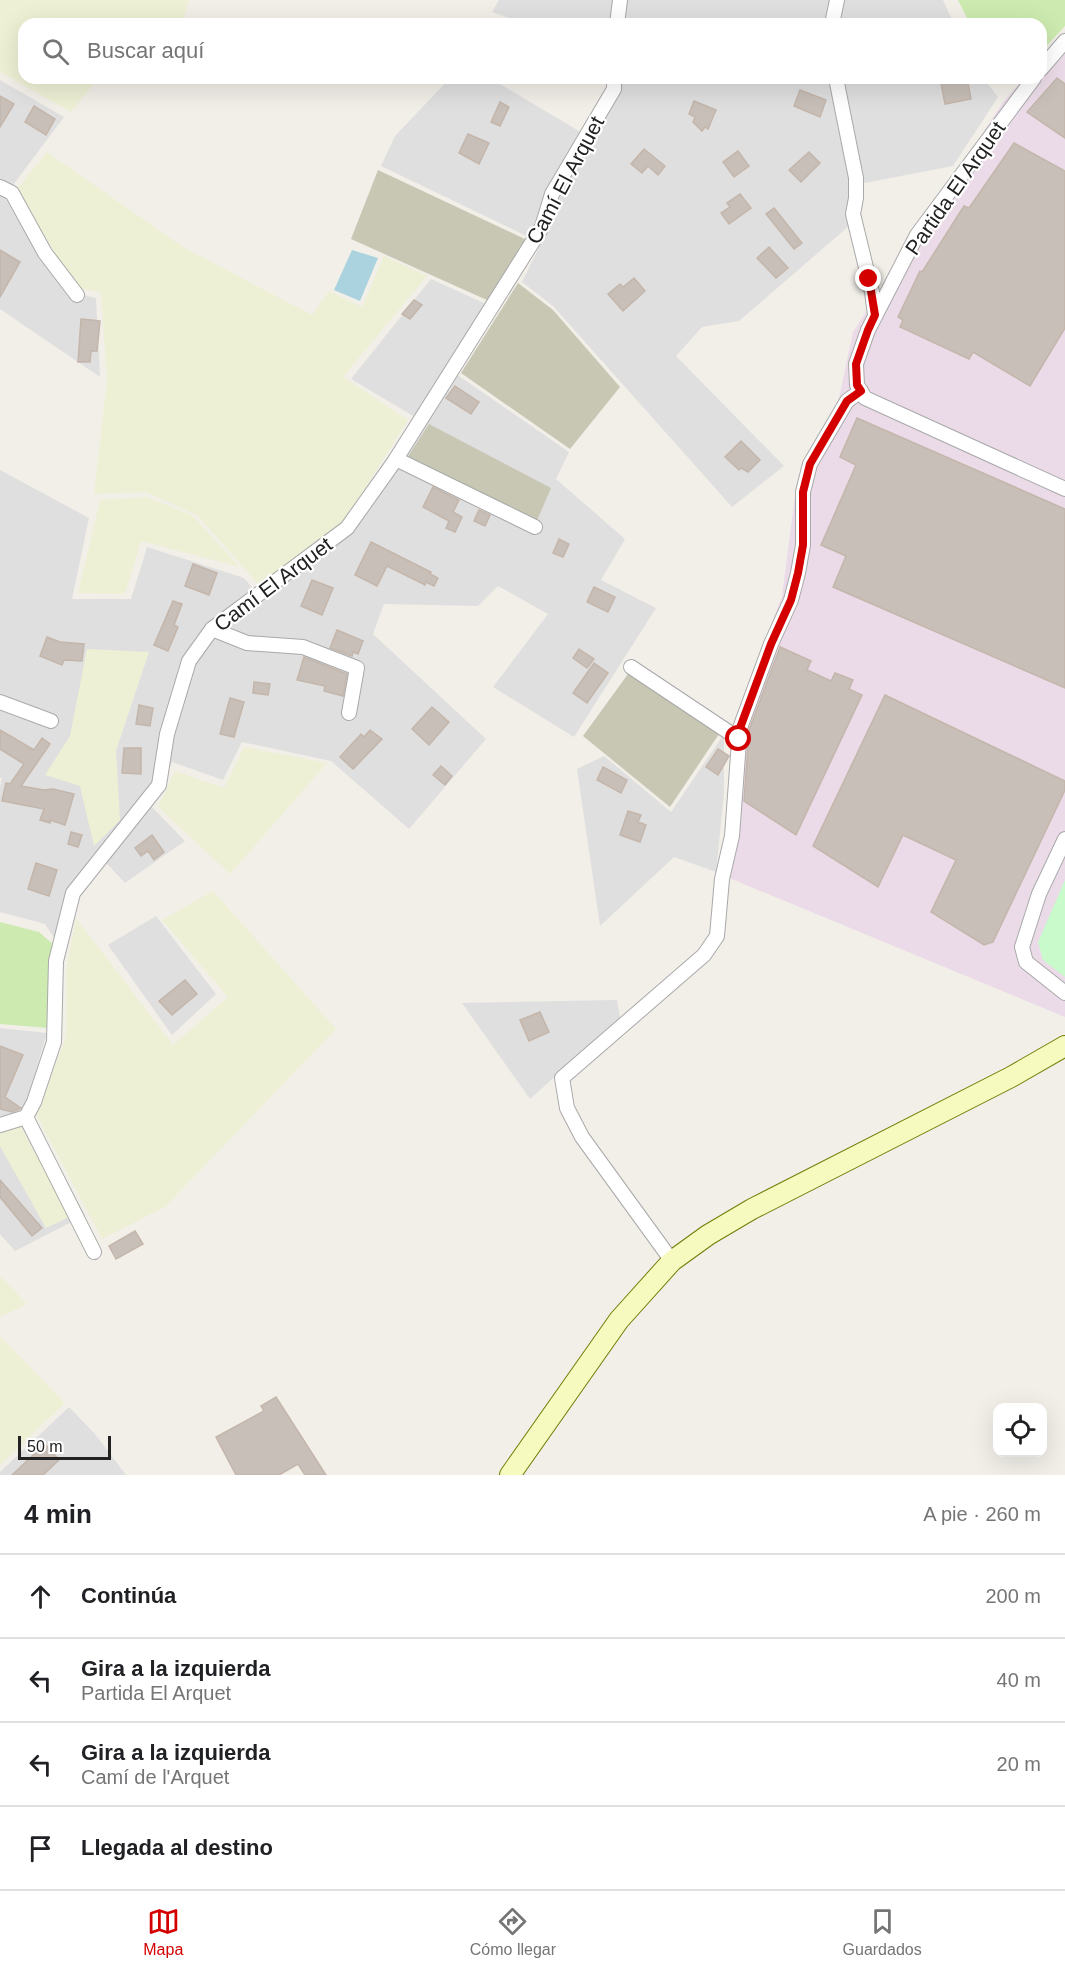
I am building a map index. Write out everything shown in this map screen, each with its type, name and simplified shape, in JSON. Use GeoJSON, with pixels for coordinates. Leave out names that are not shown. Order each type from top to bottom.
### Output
{"type":"FeatureCollection","features":[{"type":"Feature","properties":{"kind":"street"},"geometry":{"type":"LineString","coordinates":[[618,18],[620,0]]}},
{"type":"Feature","properties":{"kind":"street"},"geometry":{"type":"LineString","coordinates":[[833,18],[837,0]]}},
{"type":"Feature","properties":{"kind":"street"},"geometry":{"type":"LineString","coordinates":[[1047,62],[1065,41]]}},
{"type":"Feature","properties":{"kind":"street","name":"Camí El Arquet"},"geometry":{"type":"LineString","coordinates":[[26,1117],[34,1102],[54,1042],[56,962],[73,893],[159,785],[167,734],[189,661],[212,629],[347,528],[396,459],[542,227],[552,194],[614,89],[614,84]]}},
{"type":"Feature","properties":{"kind":"street"},"geometry":{"type":"LineString","coordinates":[[837,84],[856,178],[853,214],[872,292],[875,315]]}},
{"type":"Feature","properties":{"kind":"street","name":"Partida El Arquet"},"geometry":{"type":"LineString","coordinates":[[861,391],[857,385],[856,364],[868,330],[917,235],[1030,84]]}},
{"type":"Feature","properties":{"kind":"street"},"geometry":{"type":"LineString","coordinates":[[0,187],[12,193],[45,253],[77,294]]}},
{"type":"Feature","properties":{"kind":"street"},"geometry":{"type":"LineString","coordinates":[[672,1261],[582,1137],[567,1108],[562,1078],[704,955],[717,936],[722,879],[732,836],[739,739],[743,719],[771,644],[791,600],[798,573],[803,545],[803,492],[810,464],[847,401],[861,391],[865,398],[1065,489]]}},
{"type":"Feature","properties":{"kind":"street"},"geometry":{"type":"LineString","coordinates":[[396,459],[535,527]]}},
{"type":"Feature","properties":{"kind":"street"},"geometry":{"type":"LineString","coordinates":[[212,629],[247,643],[303,647],[357,669],[349,714]]}},
{"type":"Feature","properties":{"kind":"street"},"geometry":{"type":"LineString","coordinates":[[631,667],[739,739]]}},
{"type":"Feature","properties":{"kind":"street"},"geometry":{"type":"LineString","coordinates":[[0,702],[51,721]]}},
{"type":"Feature","properties":{"kind":"street"},"geometry":{"type":"LineString","coordinates":[[1065,839],[1039,894],[1022,947],[1026,962],[1065,993]]}},
{"type":"Feature","properties":{"kind":"street"},"geometry":{"type":"LineString","coordinates":[[510,1475],[619,1320],[672,1261],[708,1235],[752,1209],[1011,1077],[1065,1046]]}},
{"type":"Feature","properties":{"kind":"street"},"geometry":{"type":"LineString","coordinates":[[0,1125],[26,1117],[94,1252]]}},
{"type":"Feature","properties":{"kind":"shaded area"},"geometry":{"type":"Polygon","coordinates":[[[0,0],[189,0],[184,18],[18,18],[18,82],[0,72],[0,0]]]}},
{"type":"Feature","properties":{"kind":"shaded area"},"geometry":{"type":"Polygon","coordinates":[[[499,0],[943,0],[951,18],[510,18],[492,12],[499,0]]]}},
{"type":"Feature","properties":{"kind":"shaded area"},"geometry":{"type":"Polygon","coordinates":[[[1065,32],[1065,1017],[722,875],[735,718],[782,596],[796,488],[839,398],[853,332],[1003,102],[1019,84],[1047,84],[1047,52],[1065,32]]]}},
{"type":"Feature","properties":{"kind":"shaded area"},"geometry":{"type":"Polygon","coordinates":[[[0,80],[64,117],[4,197],[63,290],[96,298],[100,377],[0,309],[0,80]]]}},
{"type":"Feature","properties":{"kind":"shaded area"},"geometry":{"type":"Polygon","coordinates":[[[21,84],[92,84],[71,112],[21,84]]]}},
{"type":"Feature","properties":{"kind":"shaded area"},"geometry":{"type":"Polygon","coordinates":[[[444,84],[500,84],[594,140],[620,90],[620,84],[988,84],[998,97],[953,166],[849,186],[849,226],[739,321],[702,327],[676,356],[784,466],[732,507],[553,306],[522,282],[541,243],[381,166],[395,136],[444,84]]]}},
{"type":"Feature","properties":{"kind":"shaded area"},"geometry":{"type":"Polygon","coordinates":[[[47,152],[183,247],[312,315],[329,291],[362,307],[384,256],[427,276],[343,377],[408,420],[341,526],[259,585],[197,515],[146,492],[94,494],[107,381],[101,293],[75,287],[17,189],[47,152]]]}},
{"type":"Feature","properties":{"kind":"shaded area"},"geometry":{"type":"Polygon","coordinates":[[[378,170],[527,240],[489,301],[351,239],[378,170]]]}},
{"type":"Feature","properties":{"kind":"shaded area"},"geometry":{"type":"Polygon","coordinates":[[[431,279],[486,304],[446,367],[569,452],[556,479],[625,539],[601,580],[656,608],[574,737],[493,687],[548,614],[498,586],[478,606],[384,604],[373,634],[486,739],[409,829],[331,761],[242,742],[223,780],[172,762],[152,807],[185,841],[125,883],[97,853],[77,875],[57,942],[45,924],[0,912],[0,788],[2,778],[0,778],[0,470],[89,518],[72,599],[131,599],[147,547],[244,578],[261,598],[353,531],[425,423],[351,379],[431,279]]]}},
{"type":"Feature","properties":{"kind":"shaded area"},"geometry":{"type":"Polygon","coordinates":[[[518,283],[553,310],[620,387],[570,449],[461,373],[518,283]]]}},
{"type":"Feature","properties":{"kind":"shaded area"},"geometry":{"type":"Polygon","coordinates":[[[429,424],[551,488],[536,523],[407,458],[429,424]]]}},
{"type":"Feature","properties":{"kind":"shaded area"},"geometry":{"type":"Polygon","coordinates":[[[147,497],[192,515],[240,567],[141,541],[125,594],[78,593],[100,500],[147,497]]]}},
{"type":"Feature","properties":{"kind":"shaded area"},"geometry":{"type":"Polygon","coordinates":[[[87,649],[149,652],[116,751],[120,820],[94,846],[80,786],[45,775],[70,736],[87,649]]]}},
{"type":"Feature","properties":{"kind":"shaded area"},"geometry":{"type":"Polygon","coordinates":[[[628,674],[719,734],[670,807],[583,736],[628,674]]]}},
{"type":"Feature","properties":{"kind":"shaded area"},"geometry":{"type":"Polygon","coordinates":[[[724,734],[724,793],[716,872],[674,857],[600,926],[577,769],[604,756],[671,812],[724,734]]]}},
{"type":"Feature","properties":{"kind":"shaded area"},"geometry":{"type":"Polygon","coordinates":[[[244,747],[327,763],[230,874],[158,807],[175,771],[224,788],[244,747]]]}},
{"type":"Feature","properties":{"kind":"shaded area"},"geometry":{"type":"Polygon","coordinates":[[[213,891],[336,1029],[165,1207],[102,1239],[36,1114],[66,1037],[66,971],[76,918],[173,1045],[228,997],[162,920],[213,891]]]}},
{"type":"Feature","properties":{"kind":"shaded area"},"geometry":{"type":"Polygon","coordinates":[[[156,916],[216,994],[172,1035],[108,945],[156,916]]]}},
{"type":"Feature","properties":{"kind":"shaded area"},"geometry":{"type":"Polygon","coordinates":[[[617,1000],[620,1018],[530,1099],[462,1003],[617,1000]]]}},
{"type":"Feature","properties":{"kind":"shaded area"},"geometry":{"type":"Polygon","coordinates":[[[0,1028],[47,1033],[26,1104],[85,1215],[15,1251],[0,1234],[0,1028]]]}},
{"type":"Feature","properties":{"kind":"shaded area"},"geometry":{"type":"Polygon","coordinates":[[[21,1126],[69,1217],[46,1228],[0,1146],[0,1132],[21,1126]]]}},
{"type":"Feature","properties":{"kind":"shaded area"},"geometry":{"type":"Polygon","coordinates":[[[0,1276],[27,1304],[0,1317],[0,1276]]]}},
{"type":"Feature","properties":{"kind":"shaded area"},"geometry":{"type":"Polygon","coordinates":[[[0,1336],[65,1403],[0,1465],[0,1336]]]}},
{"type":"Feature","properties":{"kind":"shaded area"},"geometry":{"type":"Polygon","coordinates":[[[69,1407],[95,1434],[126,1475],[0,1475],[0,1472],[69,1407]]]}},
{"type":"Feature","properties":{"kind":"green space"},"geometry":{"type":"Polygon","coordinates":[[[958,0],[1065,0],[1065,26],[1047,46],[1047,18],[967,18],[958,0]]]}},
{"type":"Feature","properties":{"kind":"green space"},"geometry":{"type":"Polygon","coordinates":[[[1065,880],[1065,977],[1043,960],[1038,942],[1065,880]]]}},
{"type":"Feature","properties":{"kind":"green space"},"geometry":{"type":"Polygon","coordinates":[[[0,922],[39,932],[54,945],[48,1028],[0,1024],[0,922]]]}},
{"type":"Feature","properties":{"kind":"water"},"geometry":{"type":"Polygon","coordinates":[[[352,250],[378,258],[360,301],[334,290],[352,250]]]}},
{"type":"Feature","properties":{"kind":"building"},"geometry":{"type":"Polygon","coordinates":[[[1057,78],[1065,84],[1065,138],[1027,112],[1057,78]]]}},
{"type":"Feature","properties":{"kind":"building"},"geometry":{"type":"Polygon","coordinates":[[[941,84],[968,84],[971,99],[945,104],[941,84]]]}},
{"type":"Feature","properties":{"kind":"building"},"geometry":{"type":"Polygon","coordinates":[[[800,90],[826,100],[820,117],[794,106],[800,90]]]}},
{"type":"Feature","properties":{"kind":"building"},"geometry":{"type":"Polygon","coordinates":[[[0,96],[14,104],[0,127],[0,96]]]}},
{"type":"Feature","properties":{"kind":"building"},"geometry":{"type":"Polygon","coordinates":[[[694,101],[716,110],[708,129],[705,127],[702,131],[693,122],[695,117],[689,114],[694,101]]]}},
{"type":"Feature","properties":{"kind":"building"},"geometry":{"type":"Polygon","coordinates":[[[500,102],[509,107],[500,126],[491,122],[500,102]]]}},
{"type":"Feature","properties":{"kind":"building"},"geometry":{"type":"Polygon","coordinates":[[[34,106],[55,119],[46,135],[25,122],[34,106]]]}},
{"type":"Feature","properties":{"kind":"building"},"geometry":{"type":"Polygon","coordinates":[[[468,134],[489,143],[479,164],[459,153],[468,134]]]}},
{"type":"Feature","properties":{"kind":"building"},"geometry":{"type":"Polygon","coordinates":[[[1014,143],[1065,171],[1065,328],[1030,386],[973,352],[969,359],[900,327],[903,320],[898,317],[920,271],[922,272],[964,206],[969,208],[1014,143]]]}},
{"type":"Feature","properties":{"kind":"building"},"geometry":{"type":"Polygon","coordinates":[[[644,149],[665,166],[658,175],[648,166],[642,173],[631,164],[644,149]]]}},
{"type":"Feature","properties":{"kind":"building"},"geometry":{"type":"Polygon","coordinates":[[[738,151],[749,166],[734,177],[723,162],[738,151]]]}},
{"type":"Feature","properties":{"kind":"building"},"geometry":{"type":"Polygon","coordinates":[[[809,152],[820,163],[801,182],[789,170],[809,152]]]}},
{"type":"Feature","properties":{"kind":"building"},"geometry":{"type":"Polygon","coordinates":[[[740,194],[751,208],[729,224],[721,213],[730,207],[727,203],[740,194]]]}},
{"type":"Feature","properties":{"kind":"building"},"geometry":{"type":"Polygon","coordinates":[[[774,208],[802,243],[794,249],[766,214],[774,208]]]}},
{"type":"Feature","properties":{"kind":"building"},"geometry":{"type":"Polygon","coordinates":[[[769,247],[788,268],[776,278],[757,258],[769,247]]]}},
{"type":"Feature","properties":{"kind":"building"},"geometry":{"type":"Polygon","coordinates":[[[0,250],[20,262],[0,297],[0,250]]]}},
{"type":"Feature","properties":{"kind":"building"},"geometry":{"type":"Polygon","coordinates":[[[634,278],[645,291],[623,311],[608,294],[620,284],[623,287],[634,278]]]}},
{"type":"Feature","properties":{"kind":"building"},"geometry":{"type":"Polygon","coordinates":[[[414,300],[422,305],[410,319],[402,314],[414,300]]]}},
{"type":"Feature","properties":{"kind":"building"},"geometry":{"type":"Polygon","coordinates":[[[81,319],[100,321],[97,351],[91,351],[90,362],[78,362],[81,319]]]}},
{"type":"Feature","properties":{"kind":"building"},"geometry":{"type":"Polygon","coordinates":[[[455,386],[479,402],[471,414],[446,398],[455,386]]]}},
{"type":"Feature","properties":{"kind":"building"},"geometry":{"type":"Polygon","coordinates":[[[857,418],[1065,509],[1065,688],[833,587],[846,556],[821,545],[856,465],[840,457],[857,418]]]}},
{"type":"Feature","properties":{"kind":"building"},"geometry":{"type":"Polygon","coordinates":[[[741,441],[760,460],[748,472],[741,468],[739,470],[725,457],[741,441]]]}},
{"type":"Feature","properties":{"kind":"building"},"geometry":{"type":"Polygon","coordinates":[[[433,487],[459,500],[453,512],[462,517],[455,532],[446,528],[449,521],[423,507],[433,487]]]}},
{"type":"Feature","properties":{"kind":"building"},"geometry":{"type":"Polygon","coordinates":[[[479,510],[490,515],[485,526],[474,521],[479,510]]]}},
{"type":"Feature","properties":{"kind":"building"},"geometry":{"type":"Polygon","coordinates":[[[559,539],[569,544],[563,557],[553,553],[559,539]]]}},
{"type":"Feature","properties":{"kind":"building"},"geometry":{"type":"Polygon","coordinates":[[[371,542],[431,572],[430,574],[438,578],[434,586],[426,582],[425,585],[387,566],[377,586],[355,575],[371,542]]]}},
{"type":"Feature","properties":{"kind":"building"},"geometry":{"type":"Polygon","coordinates":[[[193,564],[217,573],[209,595],[185,586],[193,564]]]}},
{"type":"Feature","properties":{"kind":"building"},"geometry":{"type":"Polygon","coordinates":[[[312,580],[333,588],[322,615],[301,606],[312,580]]]}},
{"type":"Feature","properties":{"kind":"building"},"geometry":{"type":"Polygon","coordinates":[[[594,587],[615,597],[608,612],[587,602],[594,587]]]}},
{"type":"Feature","properties":{"kind":"building"},"geometry":{"type":"Polygon","coordinates":[[[173,601],[182,604],[174,625],[178,627],[168,651],[154,645],[173,601]]]}},
{"type":"Feature","properties":{"kind":"building"},"geometry":{"type":"Polygon","coordinates":[[[337,630],[363,641],[358,654],[353,652],[352,656],[330,648],[337,630]]]}},
{"type":"Feature","properties":{"kind":"building"},"geometry":{"type":"Polygon","coordinates":[[[47,637],[60,642],[84,644],[82,661],[64,660],[62,665],[40,656],[47,637]]]}},
{"type":"Feature","properties":{"kind":"building"},"geometry":{"type":"Polygon","coordinates":[[[780,647],[811,661],[807,670],[831,681],[835,673],[853,680],[849,689],[862,695],[796,835],[744,801],[749,730],[780,647]]]}},
{"type":"Feature","properties":{"kind":"building"},"geometry":{"type":"Polygon","coordinates":[[[579,649],[594,659],[587,668],[573,658],[579,649]]]}},
{"type":"Feature","properties":{"kind":"building"},"geometry":{"type":"Polygon","coordinates":[[[304,657],[347,674],[343,696],[324,691],[325,686],[297,680],[304,657]]]}},
{"type":"Feature","properties":{"kind":"building"},"geometry":{"type":"Polygon","coordinates":[[[594,663],[608,673],[587,703],[573,693],[594,663]]]}},
{"type":"Feature","properties":{"kind":"building"},"geometry":{"type":"Polygon","coordinates":[[[254,682],[270,684],[268,695],[253,693],[254,682]]]}},
{"type":"Feature","properties":{"kind":"building"},"geometry":{"type":"Polygon","coordinates":[[[885,695],[1065,781],[1065,790],[993,942],[984,945],[931,912],[956,860],[903,835],[878,887],[813,846],[885,695]]]}},
{"type":"Feature","properties":{"kind":"building"},"geometry":{"type":"Polygon","coordinates":[[[230,698],[244,702],[234,737],[220,734],[230,698]]]}},
{"type":"Feature","properties":{"kind":"building"},"geometry":{"type":"Polygon","coordinates":[[[139,705],[153,708],[150,726],[136,724],[139,705]]]}},
{"type":"Feature","properties":{"kind":"building"},"geometry":{"type":"Polygon","coordinates":[[[432,707],[449,722],[429,745],[412,729],[432,707]]]}},
{"type":"Feature","properties":{"kind":"building"},"geometry":{"type":"Polygon","coordinates":[[[0,730],[34,750],[42,738],[50,744],[21,786],[44,790],[53,789],[74,794],[65,825],[50,820],[50,823],[40,820],[44,809],[2,801],[6,783],[10,784],[24,764],[0,749],[0,730]]]}},
{"type":"Feature","properties":{"kind":"building"},"geometry":{"type":"Polygon","coordinates":[[[370,730],[382,739],[353,769],[340,757],[361,734],[364,737],[370,730]]]}},
{"type":"Feature","properties":{"kind":"building"},"geometry":{"type":"Polygon","coordinates":[[[124,748],[141,748],[141,774],[122,773],[124,748]]]}},
{"type":"Feature","properties":{"kind":"building"},"geometry":{"type":"Polygon","coordinates":[[[718,749],[729,756],[718,775],[706,767],[718,749]]]}},
{"type":"Feature","properties":{"kind":"building"},"geometry":{"type":"Polygon","coordinates":[[[441,766],[452,776],[445,785],[433,775],[441,766]]]}},
{"type":"Feature","properties":{"kind":"building"},"geometry":{"type":"Polygon","coordinates":[[[603,767],[627,780],[621,793],[597,780],[603,767]]]}},
{"type":"Feature","properties":{"kind":"building"},"geometry":{"type":"Polygon","coordinates":[[[628,811],[641,815],[638,822],[646,825],[640,842],[620,835],[628,811]]]}},
{"type":"Feature","properties":{"kind":"building"},"geometry":{"type":"Polygon","coordinates":[[[71,832],[82,835],[78,847],[68,844],[71,832]]]}},
{"type":"Feature","properties":{"kind":"building"},"geometry":{"type":"Polygon","coordinates":[[[152,835],[164,852],[154,860],[148,851],[141,856],[135,848],[152,835]]]}},
{"type":"Feature","properties":{"kind":"building"},"geometry":{"type":"Polygon","coordinates":[[[36,863],[57,870],[49,896],[28,889],[36,863]]]}},
{"type":"Feature","properties":{"kind":"building"},"geometry":{"type":"Polygon","coordinates":[[[185,980],[197,994],[172,1015],[159,1001],[185,980]]]}},
{"type":"Feature","properties":{"kind":"building"},"geometry":{"type":"Polygon","coordinates":[[[540,1012],[549,1032],[529,1041],[520,1020],[540,1012]]]}},
{"type":"Feature","properties":{"kind":"building"},"geometry":{"type":"Polygon","coordinates":[[[0,1046],[23,1055],[5,1097],[21,1108],[12,1112],[0,1109],[0,1046]]]}},
{"type":"Feature","properties":{"kind":"building"},"geometry":{"type":"Polygon","coordinates":[[[0,1180],[42,1228],[32,1236],[0,1197],[0,1180]]]}},
{"type":"Feature","properties":{"kind":"building"},"geometry":{"type":"Polygon","coordinates":[[[135,1231],[143,1244],[116,1259],[109,1246],[135,1231]]]}},
{"type":"Feature","properties":{"kind":"building"},"geometry":{"type":"Polygon","coordinates":[[[276,1397],[326,1475],[305,1475],[298,1464],[279,1475],[236,1475],[216,1437],[264,1411],[261,1406],[276,1397]]]}},
{"type":"Feature","properties":{"kind":"building"},"geometry":{"type":"Polygon","coordinates":[[[45,1444],[59,1460],[43,1475],[12,1475],[45,1444]]]}},
{"type":"Feature","properties":{"kind":"route"},"geometry":{"type":"LineString","coordinates":[[739,739],[740,728],[771,644],[791,600],[798,573],[803,545],[803,492],[810,464],[847,401],[861,391],[857,385],[856,364],[875,315],[869,279]]}}]}
